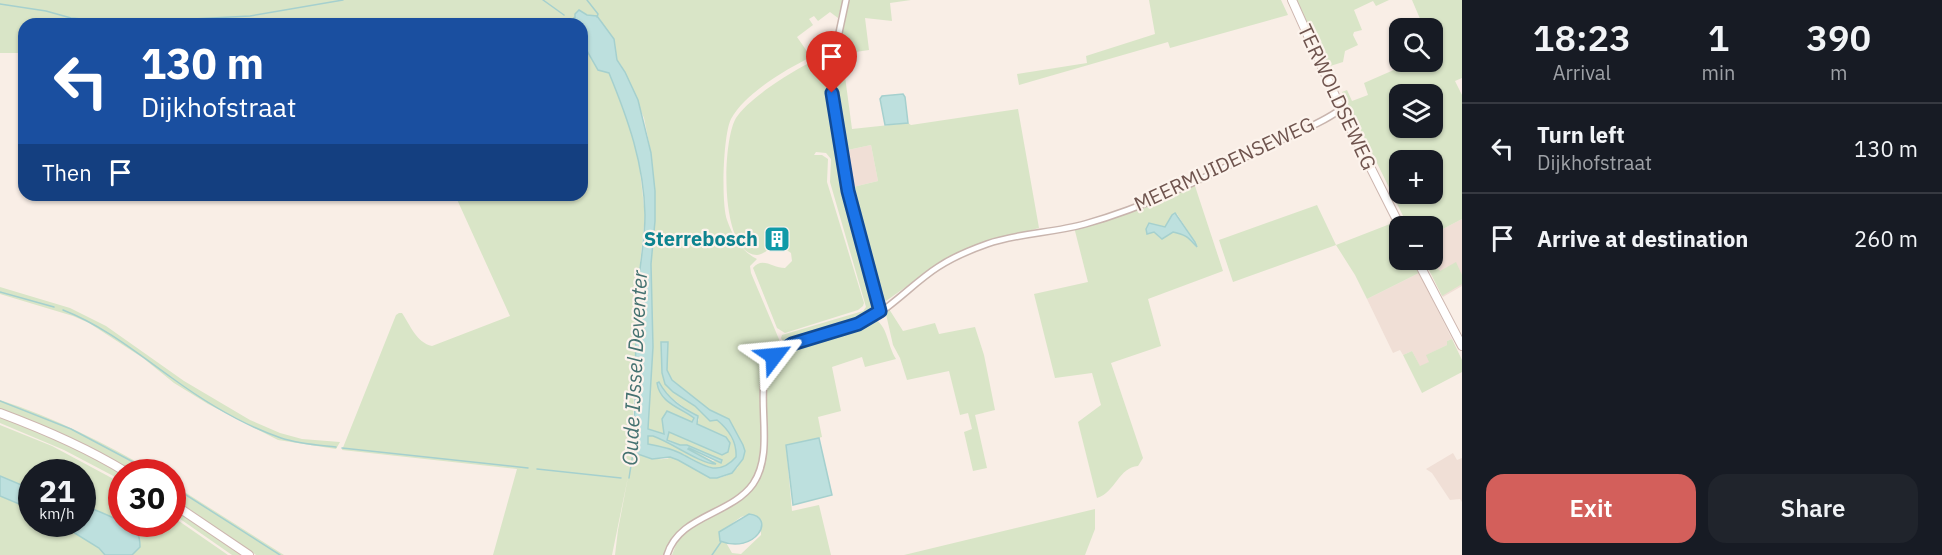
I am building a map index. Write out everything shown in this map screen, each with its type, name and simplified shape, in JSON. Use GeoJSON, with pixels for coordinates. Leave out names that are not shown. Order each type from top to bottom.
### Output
{"type":"FeatureCollection","features":[{"type":"Feature","properties":{"kind":"main road","name":"TERWOLDSEWEG"},"geometry":{"type":"LineString","coordinates":[[1292,0],[1341,109],[1395,216]]}},
{"type":"Feature","properties":{"kind":"main road"},"geometry":{"type":"LineString","coordinates":[[1422,270],[1462,346]]}},
{"type":"Feature","properties":{"kind":"main road"},"geometry":{"type":"LineString","coordinates":[[0,413],[45,431],[108,461]]}},
{"type":"Feature","properties":{"kind":"main road"},"geometry":{"type":"LineString","coordinates":[[186,512],[249,555]]}},
{"type":"Feature","properties":{"kind":"street"},"geometry":{"type":"LineString","coordinates":[[846,0],[830,75],[848,191],[880,311]]}},
{"type":"Feature","properties":{"kind":"street","name":"MEERMUIDENSEWEG"},"geometry":{"type":"LineString","coordinates":[[667,555],[675,540],[686,529],[745,493],[758,476],[764,447],[764,381],[768,366],[774,356],[792,344],[858,324],[880,311],[938,267],[956,257],[990,243],[1061,230],[1114,214],[1195,182],[1341,109]]}},
{"type":"Feature","properties":{"kind":"shaded area"},"geometry":{"type":"Polygon","coordinates":[[[871,145],[878,181],[849,188],[843,151],[871,145]]]}},
{"type":"Feature","properties":{"kind":"shaded area"},"geometry":{"type":"Polygon","coordinates":[[[1462,219],[1462,286],[1443,297],[1429,270],[1443,270],[1443,229],[1462,219]]]}},
{"type":"Feature","properties":{"kind":"shaded area"},"geometry":{"type":"Polygon","coordinates":[[[1419,273],[1452,339],[1447,341],[1447,345],[1427,355],[1430,362],[1420,367],[1412,351],[1403,355],[1400,350],[1393,353],[1367,299],[1419,273]]]}},
{"type":"Feature","properties":{"kind":"shaded area"},"geometry":{"type":"Polygon","coordinates":[[[1453,453],[1457,460],[1462,458],[1462,502],[1460,499],[1450,500],[1432,473],[1426,469],[1453,453]]]}},
{"type":"Feature","properties":{"kind":"green space"},"geometry":{"type":"Polygon","coordinates":[[[0,0],[843,0],[838,18],[830,12],[818,21],[814,16],[809,19],[813,25],[797,37],[811,57],[778,75],[756,91],[737,109],[728,127],[725,154],[725,212],[738,243],[757,259],[750,266],[751,273],[781,344],[766,367],[761,457],[752,481],[736,497],[686,527],[676,537],[666,555],[615,555],[628,477],[612,555],[493,555],[517,469],[342,450],[396,315],[402,313],[418,337],[432,346],[510,316],[458,201],[588,201],[588,52],[598,70],[609,73],[631,128],[638,154],[645,215],[637,294],[632,452],[657,459],[674,458],[712,477],[720,478],[738,467],[743,445],[729,419],[710,410],[672,380],[667,370],[667,342],[661,342],[662,373],[665,384],[695,406],[710,421],[717,420],[728,431],[733,441],[736,457],[730,463],[717,468],[705,465],[676,451],[648,444],[648,436],[653,436],[700,460],[715,464],[688,450],[689,448],[713,461],[722,460],[667,439],[669,431],[722,455],[726,437],[697,424],[699,419],[664,392],[659,391],[694,418],[692,422],[672,413],[664,424],[665,434],[648,429],[653,347],[651,264],[655,221],[651,153],[644,118],[617,60],[614,39],[597,16],[587,15],[578,18],[18,18],[18,53],[0,53],[0,0]]]}},
{"type":"Feature","properties":{"kind":"green space"},"geometry":{"type":"Polygon","coordinates":[[[849,0],[911,0],[890,3],[892,21],[865,18],[869,50],[842,54],[852,129],[908,123],[911,125],[1018,109],[1039,228],[1006,237],[938,264],[886,301],[879,296],[849,188],[878,181],[871,145],[843,151],[833,78],[849,0]]]}},
{"type":"Feature","properties":{"kind":"green space"},"geometry":{"type":"Polygon","coordinates":[[[1149,0],[1281,0],[1288,15],[1170,48],[1168,42],[1019,85],[1017,74],[1087,63],[1086,56],[1155,34],[1149,0]]]}},
{"type":"Feature","properties":{"kind":"green space"},"geometry":{"type":"Polygon","coordinates":[[[1296,0],[1389,0],[1376,6],[1373,1],[1354,10],[1362,30],[1354,32],[1353,35],[1358,45],[1345,51],[1343,62],[1327,67],[1296,0]]]}},
{"type":"Feature","properties":{"kind":"green space"},"geometry":{"type":"Polygon","coordinates":[[[1412,0],[1462,0],[1462,78],[1455,81],[1462,95],[1462,219],[1443,229],[1443,216],[1403,216],[1397,204],[1443,204],[1443,150],[1389,150],[1389,187],[1342,92],[1347,90],[1352,101],[1368,95],[1364,83],[1389,72],[1443,72],[1443,18],[1420,18],[1412,0]]]}},
{"type":"Feature","properties":{"kind":"green space"},"geometry":{"type":"Polygon","coordinates":[[[829,54],[832,55],[829,78],[845,184],[877,308],[867,318],[857,323],[785,345],[781,338],[782,335],[863,311],[866,307],[830,182],[831,159],[826,153],[816,152],[814,155],[822,155],[828,159],[827,182],[864,303],[858,310],[785,333],[777,328],[753,268],[764,263],[785,268],[792,261],[791,253],[785,249],[781,230],[771,235],[773,247],[759,255],[745,250],[736,236],[727,195],[728,149],[731,130],[743,109],[778,81],[829,54]]]}},
{"type":"Feature","properties":{"kind":"green space"},"geometry":{"type":"Polygon","coordinates":[[[1195,186],[1223,271],[1148,299],[1161,346],[1111,363],[1143,458],[1138,466],[1126,471],[1108,491],[1097,498],[1078,422],[1101,405],[1092,373],[1055,378],[1034,294],[1088,282],[1074,227],[1195,186]],[[1177,214],[1171,217],[1165,227],[1158,226],[1154,232],[1160,238],[1178,232],[1189,238],[1196,247],[1177,214]]]}},
{"type":"Feature","properties":{"kind":"green space"},"geometry":{"type":"Polygon","coordinates":[[[1317,205],[1336,245],[1233,282],[1219,240],[1317,205]]]}},
{"type":"Feature","properties":{"kind":"green space"},"geometry":{"type":"Polygon","coordinates":[[[1389,224],[1389,270],[1417,270],[1419,273],[1367,299],[1336,245],[1389,224]]]}},
{"type":"Feature","properties":{"kind":"green space"},"geometry":{"type":"Polygon","coordinates":[[[1456,262],[1462,275],[1462,284],[1442,296],[1429,270],[1440,271],[1456,262]]]}},
{"type":"Feature","properties":{"kind":"green space"},"geometry":{"type":"Polygon","coordinates":[[[0,287],[70,308],[106,326],[184,381],[250,420],[280,433],[302,439],[340,442],[336,449],[278,440],[208,404],[174,383],[143,358],[89,323],[0,294],[0,287]]]}},
{"type":"Feature","properties":{"kind":"green space"},"geometry":{"type":"Polygon","coordinates":[[[889,309],[903,331],[935,323],[939,334],[975,327],[984,355],[995,410],[975,415],[987,468],[973,471],[964,432],[972,429],[968,413],[960,415],[949,371],[907,380],[893,345],[886,314],[889,309]]]}},
{"type":"Feature","properties":{"kind":"green space"},"geometry":{"type":"Polygon","coordinates":[[[873,318],[878,321],[882,325],[896,359],[865,367],[862,357],[832,367],[841,411],[818,417],[822,437],[786,445],[792,511],[819,505],[831,555],[672,555],[677,542],[685,533],[748,493],[764,462],[767,426],[766,375],[776,356],[793,345],[858,326],[873,318]],[[751,514],[741,517],[720,532],[732,553],[741,554],[761,535],[761,521],[751,514]]]}},
{"type":"Feature","properties":{"kind":"green space"},"geometry":{"type":"Polygon","coordinates":[[[1452,339],[1462,360],[1462,372],[1422,393],[1403,355],[1412,351],[1420,366],[1429,362],[1426,355],[1447,345],[1447,341],[1452,339]]]}},
{"type":"Feature","properties":{"kind":"green space"},"geometry":{"type":"Polygon","coordinates":[[[0,400],[79,432],[131,459],[108,459],[0,411],[0,400]]]}},
{"type":"Feature","properties":{"kind":"green space"},"geometry":{"type":"Polygon","coordinates":[[[0,417],[46,435],[96,459],[81,459],[0,423],[0,417]]]}},
{"type":"Feature","properties":{"kind":"green space"},"geometry":{"type":"Polygon","coordinates":[[[0,425],[52,446],[76,459],[18,459],[18,537],[96,537],[96,470],[108,476],[108,537],[186,537],[186,526],[228,555],[0,555],[0,425]]]}},
{"type":"Feature","properties":{"kind":"green space"},"geometry":{"type":"Polygon","coordinates":[[[96,459],[108,466],[108,473],[96,467],[96,459]]]}},
{"type":"Feature","properties":{"kind":"green space"},"geometry":{"type":"Polygon","coordinates":[[[186,493],[284,555],[256,555],[186,507],[186,493]]]}},
{"type":"Feature","properties":{"kind":"green space"},"geometry":{"type":"Polygon","coordinates":[[[1095,509],[1095,529],[1085,555],[904,555],[1095,509]]]}},
{"type":"Feature","properties":{"kind":"green space"},"geometry":{"type":"Polygon","coordinates":[[[186,516],[243,555],[232,555],[186,523],[186,516]]]}},
{"type":"Feature","properties":{"kind":"water"},"geometry":{"type":"Polygon","coordinates":[[[579,10],[587,15],[597,16],[614,39],[617,60],[638,100],[651,153],[655,221],[651,264],[653,347],[648,429],[664,434],[662,419],[667,411],[692,422],[694,418],[666,400],[659,390],[657,383],[659,382],[676,402],[698,416],[697,424],[726,437],[730,443],[728,452],[722,455],[669,432],[667,440],[687,445],[722,460],[721,463],[688,449],[716,464],[702,460],[653,436],[648,436],[648,444],[680,453],[708,467],[722,467],[736,457],[733,441],[725,427],[717,420],[710,421],[695,406],[665,384],[662,373],[661,342],[668,342],[667,370],[672,380],[710,410],[729,419],[743,445],[745,451],[743,459],[732,473],[717,478],[710,478],[670,457],[652,459],[632,452],[636,310],[645,227],[642,178],[634,142],[609,73],[598,70],[588,52],[588,18],[575,18],[579,10]]]}},
{"type":"Feature","properties":{"kind":"water"},"geometry":{"type":"Polygon","coordinates":[[[903,94],[908,123],[885,125],[880,99],[882,96],[903,94]]]}},
{"type":"Feature","properties":{"kind":"water"},"geometry":{"type":"Polygon","coordinates":[[[1175,213],[1197,247],[1182,234],[1173,232],[1162,239],[1154,232],[1147,234],[1146,229],[1149,223],[1165,227],[1175,213]]]}},
{"type":"Feature","properties":{"kind":"water"},"geometry":{"type":"Polygon","coordinates":[[[819,438],[832,495],[793,505],[786,445],[819,438]]]}},
{"type":"Feature","properties":{"kind":"water"},"geometry":{"type":"Polygon","coordinates":[[[0,476],[18,484],[18,504],[0,496],[0,476]]]}},
{"type":"Feature","properties":{"kind":"water"},"geometry":{"type":"Polygon","coordinates":[[[96,510],[108,515],[108,537],[139,537],[140,547],[132,555],[105,555],[99,548],[81,537],[96,537],[96,510]]]}},
{"type":"Feature","properties":{"kind":"water"},"geometry":{"type":"Polygon","coordinates":[[[749,514],[761,521],[758,534],[743,543],[732,544],[720,541],[719,532],[749,514]]]}},
{"type":"Feature","properties":{"kind":"waterway","name":"Oude IJssel Deventer"},"geometry":{"type":"LineString","coordinates":[[212,18],[250,16],[343,0]]}},
{"type":"Feature","properties":{"kind":"waterway","name":"Oude IJssel Deventer"},"geometry":{"type":"LineString","coordinates":[[543,0],[564,15]]}},
{"type":"Feature","properties":{"kind":"waterway"},"geometry":{"type":"LineString","coordinates":[[587,0],[598,14],[597,17]]}},
{"type":"Feature","properties":{"kind":"waterway","name":"Oude IJssel Deventer"},"geometry":{"type":"LineString","coordinates":[[0,4],[46,11],[71,18]]}},
{"type":"Feature","properties":{"kind":"waterway"},"geometry":{"type":"LineString","coordinates":[[0,292],[54,307]]}},
{"type":"Feature","properties":{"kind":"waterway"},"geometry":{"type":"LineString","coordinates":[[63,310],[106,332],[198,396],[239,420],[288,440],[336,447]]}},
{"type":"Feature","properties":{"kind":"waterway"},"geometry":{"type":"LineString","coordinates":[[0,401],[71,429],[128,459]]}},
{"type":"Feature","properties":{"kind":"waterway"},"geometry":{"type":"LineString","coordinates":[[342,448],[528,468]]}},
{"type":"Feature","properties":{"kind":"waterway","name":"Oude IJssel Deventer"},"geometry":{"type":"LineString","coordinates":[[629,478],[633,453]]}},
{"type":"Feature","properties":{"kind":"waterway"},"geometry":{"type":"LineString","coordinates":[[537,469],[621,478]]}},
{"type":"Feature","properties":{"kind":"waterway"},"geometry":{"type":"LineString","coordinates":[[186,495],[280,555]]}},
{"type":"Feature","properties":{"kind":"waterway"},"geometry":{"type":"LineString","coordinates":[[712,555],[721,542]]}},
{"type":"Feature","properties":{"kind":"place","name":"Sterrebosch"},"geometry":{"type":"Point","coordinates":[777,239]}},
{"type":"Feature","properties":{"kind":"route"},"geometry":{"type":"LineString","coordinates":[[774,356],[784,347],[858,324],[880,311],[848,191],[832,93]]}}]}
